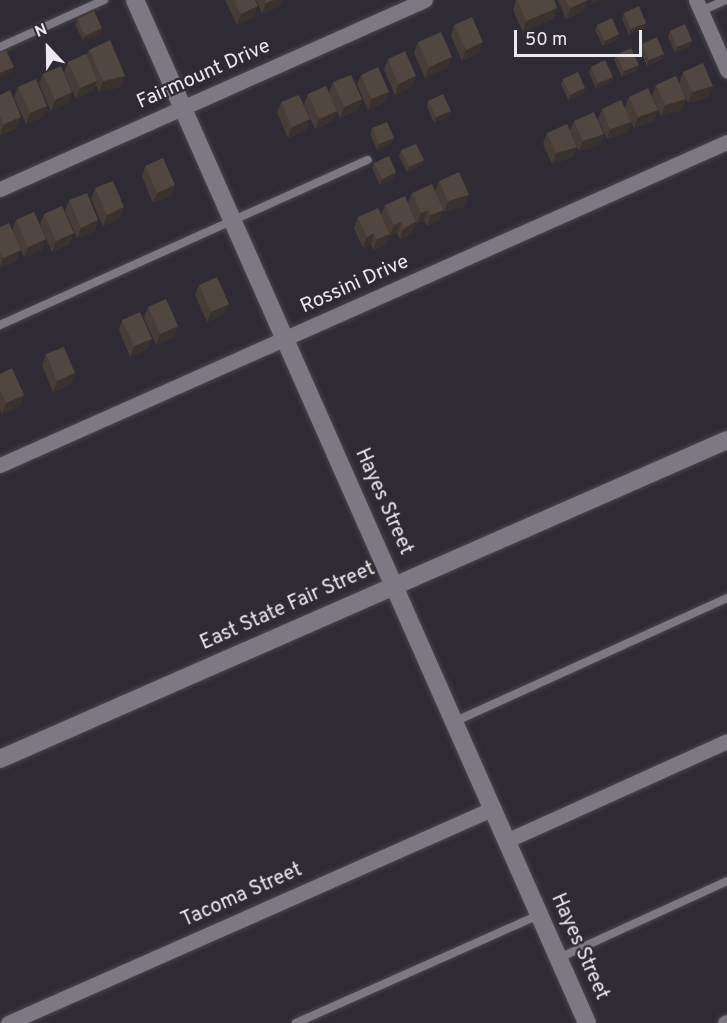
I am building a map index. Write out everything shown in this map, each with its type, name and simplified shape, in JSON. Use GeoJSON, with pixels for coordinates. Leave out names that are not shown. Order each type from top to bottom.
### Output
{"type":"FeatureCollection","features":[{"type":"Feature","properties":{"kind":"street","name":"Hayes Street"},"geometry":{"type":"LineString","coordinates":[[135,0],[396,585],[587,1023]]}},
{"type":"Feature","properties":{"kind":"street","name":"Fairmount Drive"},"geometry":{"type":"LineString","coordinates":[[0,189],[425,0]]}},
{"type":"Feature","properties":{"kind":"street"},"geometry":{"type":"LineString","coordinates":[[698,6],[727,70]]}},
{"type":"Feature","properties":{"kind":"street","name":"Rossini Drive"},"geometry":{"type":"LineString","coordinates":[[0,465],[727,142]]}},
{"type":"Feature","properties":{"kind":"street","name":"East State Fair Street"},"geometry":{"type":"LineString","coordinates":[[0,759],[727,440]]}},
{"type":"Feature","properties":{"kind":"street"},"geometry":{"type":"LineString","coordinates":[[508,840],[727,741]]}},
{"type":"Feature","properties":{"kind":"street","name":"Tacoma Street"},"geometry":{"type":"LineString","coordinates":[[8,1023],[494,808]]}},
{"type":"Feature","properties":{"kind":"lane"},"geometry":{"type":"LineString","coordinates":[[0,47],[104,0]]}},
{"type":"Feature","properties":{"kind":"lane"},"geometry":{"type":"LineString","coordinates":[[698,6],[726,0]]}},
{"type":"Feature","properties":{"kind":"lane"},"geometry":{"type":"LineString","coordinates":[[0,325],[368,160]]}},
{"type":"Feature","properties":{"kind":"lane"},"geometry":{"type":"LineString","coordinates":[[456,721],[727,598]]}},
{"type":"Feature","properties":{"kind":"lane"},"geometry":{"type":"LineString","coordinates":[[559,958],[727,881]]}},
{"type":"Feature","properties":{"kind":"lane"},"geometry":{"type":"LineString","coordinates":[[296,1023],[540,915]]}},
{"type":"Feature","properties":{"kind":"building"},"geometry":{"type":"Polygon","coordinates":[[[234,0],[255,0],[258,6],[241,14],[234,0]]]}},
{"type":"Feature","properties":{"kind":"building"},"geometry":{"type":"Polygon","coordinates":[[[517,0],[554,0],[557,8],[526,21],[517,0]]]}},
{"type":"Feature","properties":{"kind":"building"},"geometry":{"type":"Polygon","coordinates":[[[566,0],[588,0],[570,8],[566,0]]]}},
{"type":"Feature","properties":{"kind":"building"},"geometry":{"type":"Polygon","coordinates":[[[639,6],[646,23],[631,29],[624,13],[639,6]]]}},
{"type":"Feature","properties":{"kind":"building"},"geometry":{"type":"Polygon","coordinates":[[[94,11],[102,28],[85,36],[77,19],[94,11]]]}},
{"type":"Feature","properties":{"kind":"building"},"geometry":{"type":"Polygon","coordinates":[[[472,17],[483,42],[466,50],[454,25],[472,17]]]}},
{"type":"Feature","properties":{"kind":"building"},"geometry":{"type":"Polygon","coordinates":[[[612,18],[619,34],[605,41],[597,25],[612,18]]]}},
{"type":"Feature","properties":{"kind":"building"},"geometry":{"type":"Polygon","coordinates":[[[685,24],[692,41],[677,47],[670,31],[685,24]]]}},
{"type":"Feature","properties":{"kind":"building"},"geometry":{"type":"Polygon","coordinates":[[[441,32],[452,57],[429,67],[418,42],[441,32]]]}},
{"type":"Feature","properties":{"kind":"building"},"geometry":{"type":"Polygon","coordinates":[[[657,37],[664,54],[649,60],[642,44],[657,37]]]}},
{"type":"Feature","properties":{"kind":"building"},"geometry":{"type":"Polygon","coordinates":[[[110,40],[125,76],[103,81],[89,50],[110,40]]]}},
{"type":"Feature","properties":{"kind":"building"},"geometry":{"type":"Polygon","coordinates":[[[631,48],[639,65],[624,71],[616,55],[631,48]]]}},
{"type":"Feature","properties":{"kind":"building"},"geometry":{"type":"Polygon","coordinates":[[[6,50],[14,67],[0,73],[0,52],[6,50]]]}},
{"type":"Feature","properties":{"kind":"building"},"geometry":{"type":"Polygon","coordinates":[[[405,51],[416,76],[398,84],[388,59],[405,51]]]}},
{"type":"Feature","properties":{"kind":"building"},"geometry":{"type":"Polygon","coordinates":[[[86,54],[97,81],[80,88],[68,62],[86,54]]]}},
{"type":"Feature","properties":{"kind":"building"},"geometry":{"type":"Polygon","coordinates":[[[605,60],[613,77],[598,83],[591,67],[605,60]]]}},
{"type":"Feature","properties":{"kind":"building"},"geometry":{"type":"Polygon","coordinates":[[[703,63],[713,86],[692,92],[683,72],[703,63]]]}},
{"type":"Feature","properties":{"kind":"building"},"geometry":{"type":"Polygon","coordinates":[[[61,66],[72,92],[55,100],[43,74],[61,66]]]}},
{"type":"Feature","properties":{"kind":"building"},"geometry":{"type":"Polygon","coordinates":[[[378,67],[389,92],[371,99],[361,75],[378,67]]]}},
{"type":"Feature","properties":{"kind":"building"},"geometry":{"type":"Polygon","coordinates":[[[578,72],[585,88],[570,95],[563,79],[578,72]]]}},
{"type":"Feature","properties":{"kind":"building"},"geometry":{"type":"Polygon","coordinates":[[[351,75],[362,99],[344,107],[333,82],[351,75]]]}},
{"type":"Feature","properties":{"kind":"building"},"geometry":{"type":"Polygon","coordinates":[[[676,76],[686,99],[665,105],[656,85],[676,76]]]}},
{"type":"Feature","properties":{"kind":"building"},"geometry":{"type":"Polygon","coordinates":[[[36,79],[47,106],[30,113],[18,87],[36,79]]]}},
{"type":"Feature","properties":{"kind":"building"},"geometry":{"type":"Polygon","coordinates":[[[326,86],[337,111],[319,119],[308,94],[326,86]]]}},
{"type":"Feature","properties":{"kind":"building"},"geometry":{"type":"Polygon","coordinates":[[[648,88],[658,110],[638,117],[629,97],[648,88]]]}},
{"type":"Feature","properties":{"kind":"building"},"geometry":{"type":"Polygon","coordinates":[[[10,90],[21,117],[4,124],[0,115],[0,95],[10,90]]]}},
{"type":"Feature","properties":{"kind":"building"},"geometry":{"type":"Polygon","coordinates":[[[443,94],[451,111],[436,117],[428,101],[443,94]]]}},
{"type":"Feature","properties":{"kind":"building"},"geometry":{"type":"Polygon","coordinates":[[[299,95],[310,119],[292,127],[281,102],[299,95]]]}},
{"type":"Feature","properties":{"kind":"building"},"geometry":{"type":"Polygon","coordinates":[[[621,100],[631,122],[610,129],[602,109],[621,100]]]}},
{"type":"Feature","properties":{"kind":"building"},"geometry":{"type":"Polygon","coordinates":[[[594,112],[604,134],[583,141],[574,121],[594,112]]]}},
{"type":"Feature","properties":{"kind":"building"},"geometry":{"type":"Polygon","coordinates":[[[387,122],[394,138],[379,144],[372,128],[387,122]]]}},
{"type":"Feature","properties":{"kind":"building"},"geometry":{"type":"Polygon","coordinates":[[[567,124],[577,147],[556,153],[547,133],[567,124]]]}},
{"type":"Feature","properties":{"kind":"building"},"geometry":{"type":"Polygon","coordinates":[[[416,144],[424,160],[409,167],[401,150],[416,144]]]}},
{"type":"Feature","properties":{"kind":"building"},"geometry":{"type":"Polygon","coordinates":[[[389,156],[396,172],[382,179],[374,163],[389,156]]]}},
{"type":"Feature","properties":{"kind":"building"},"geometry":{"type":"Polygon","coordinates":[[[163,158],[175,185],[157,193],[145,166],[163,158]]]}},
{"type":"Feature","properties":{"kind":"building"},"geometry":{"type":"Polygon","coordinates":[[[459,172],[469,195],[448,201],[439,181],[459,172]]]}},
{"type":"Feature","properties":{"kind":"building"},"geometry":{"type":"Polygon","coordinates":[[[113,181],[124,207],[107,215],[95,188],[113,181]]]}},
{"type":"Feature","properties":{"kind":"building"},"geometry":{"type":"Polygon","coordinates":[[[432,184],[443,210],[431,215],[428,210],[421,213],[412,193],[432,184]]]}},
{"type":"Feature","properties":{"kind":"building"},"geometry":{"type":"Polygon","coordinates":[[[87,193],[98,220],[81,228],[69,200],[87,193]]]}},
{"type":"Feature","properties":{"kind":"building"},"geometry":{"type":"Polygon","coordinates":[[[405,196],[416,222],[404,228],[401,222],[394,225],[385,205],[405,196]]]}},
{"type":"Feature","properties":{"kind":"building"},"geometry":{"type":"Polygon","coordinates":[[[62,206],[74,233],[56,241],[44,214],[62,206]]]}},
{"type":"Feature","properties":{"kind":"building"},"geometry":{"type":"Polygon","coordinates":[[[378,208],[389,234],[377,239],[374,233],[367,237],[358,217],[378,208]]]}},
{"type":"Feature","properties":{"kind":"building"},"geometry":{"type":"Polygon","coordinates":[[[34,212],[46,239],[28,247],[16,220],[34,212]]]}},
{"type":"Feature","properties":{"kind":"building"},"geometry":{"type":"Polygon","coordinates":[[[9,223],[21,250],[3,258],[0,252],[0,227],[9,223]]]}},
{"type":"Feature","properties":{"kind":"building"},"geometry":{"type":"Polygon","coordinates":[[[217,277],[229,304],[211,312],[199,285],[217,277]]]}},
{"type":"Feature","properties":{"kind":"building"},"geometry":{"type":"Polygon","coordinates":[[[166,299],[178,326],[160,334],[148,307],[166,299]]]}},
{"type":"Feature","properties":{"kind":"building"},"geometry":{"type":"Polygon","coordinates":[[[140,312],[152,339],[134,346],[122,320],[140,312]]]}},
{"type":"Feature","properties":{"kind":"building"},"geometry":{"type":"Polygon","coordinates":[[[64,347],[75,373],[57,381],[46,354],[64,347]]]}},
{"type":"Feature","properties":{"kind":"building"},"geometry":{"type":"Polygon","coordinates":[[[12,368],[24,395],[6,403],[0,390],[0,374],[12,368]]]}}]}
